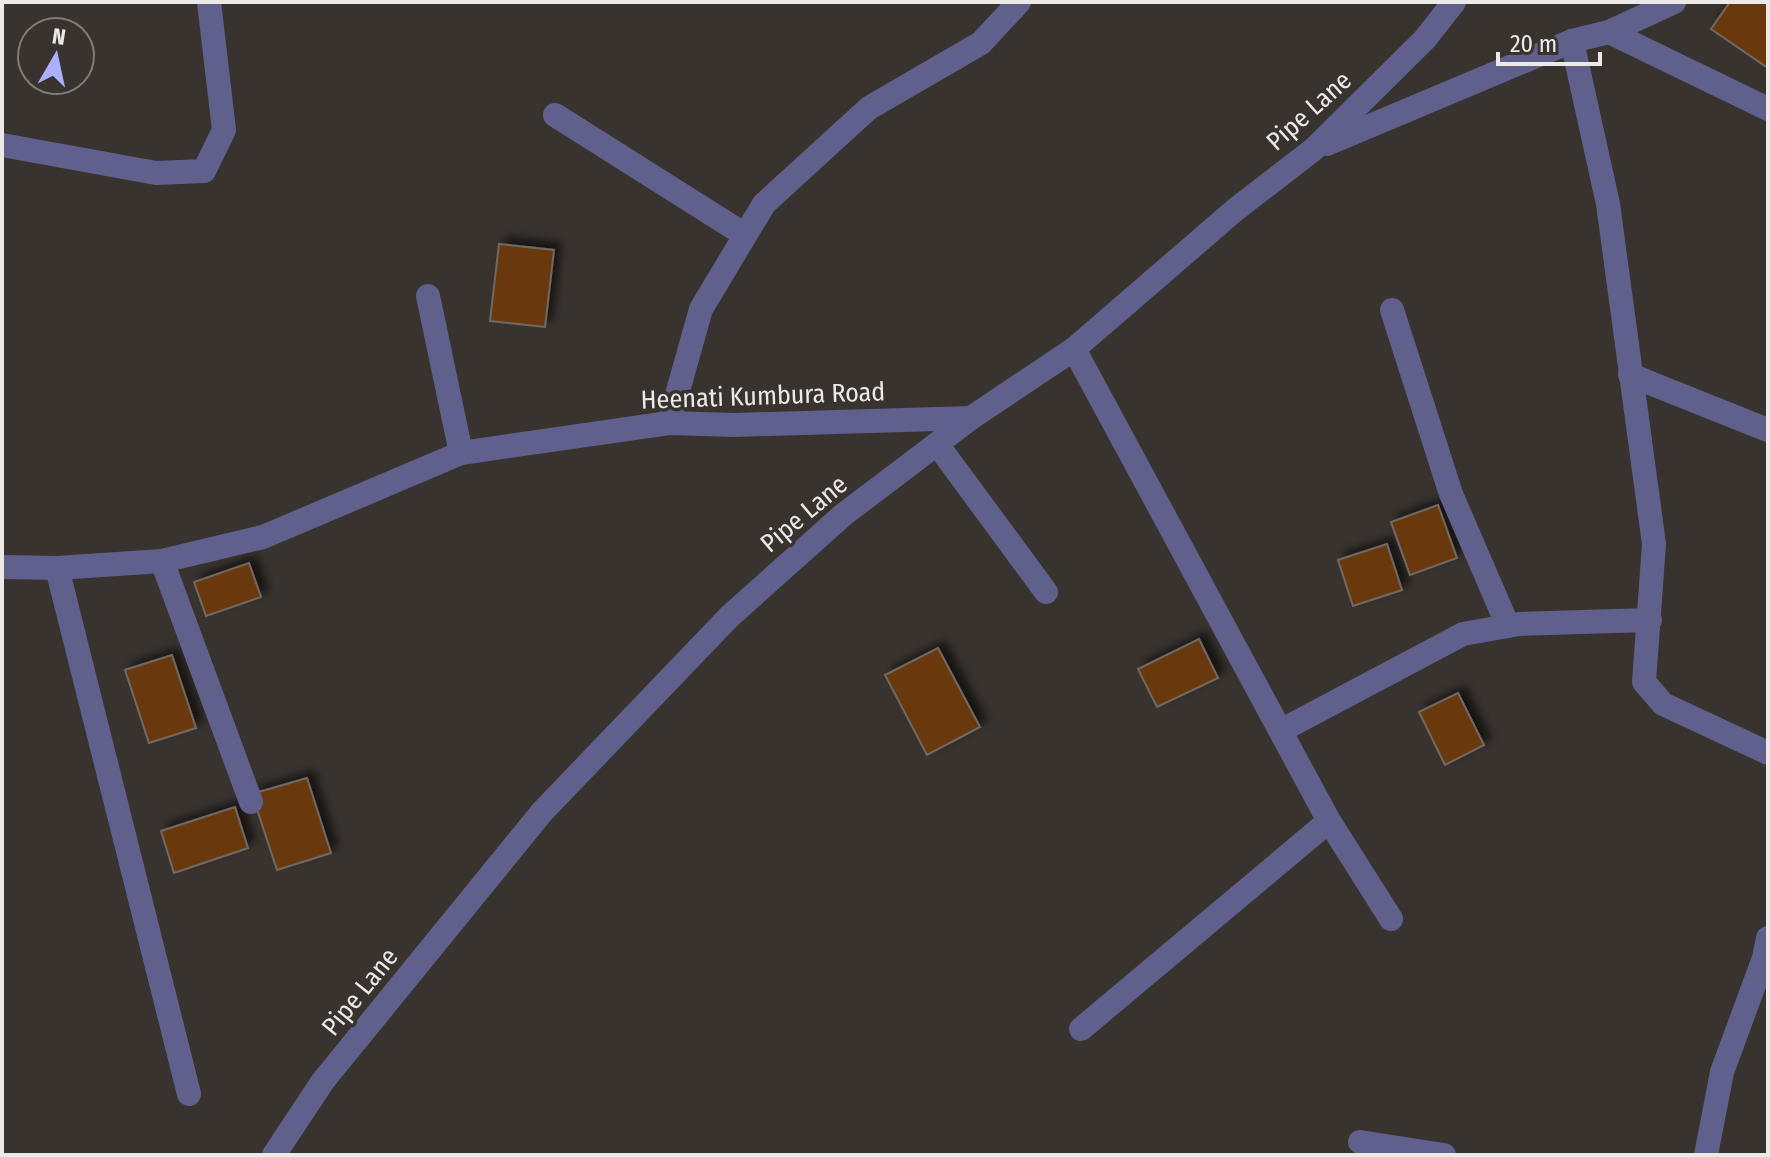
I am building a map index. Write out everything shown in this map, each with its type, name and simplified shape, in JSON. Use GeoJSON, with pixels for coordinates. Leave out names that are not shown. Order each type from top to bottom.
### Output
{"type":"FeatureCollection","features":[{"type":"Feature","properties":{"kind":"street"},"geometry":{"type":"LineString","coordinates":[[2,145],[156,173],[204,171],[224,130],[209,2]]}},
{"type":"Feature","properties":{"kind":"street"},"geometry":{"type":"LineString","coordinates":[[669,423],[701,309],[764,204],[869,108],[981,43],[1019,2]]}},
{"type":"Feature","properties":{"kind":"street","name":"Pipe Lane"},"geometry":{"type":"LineString","coordinates":[[274,1155],[323,1081],[542,812],[729,617],[843,515],[971,418],[1074,349],[1235,210],[1314,149],[1425,39],[1454,2]]}},
{"type":"Feature","properties":{"kind":"street"},"geometry":{"type":"LineString","coordinates":[[1314,149],[1572,41],[1609,32],[1674,2]]}},
{"type":"Feature","properties":{"kind":"street"},"geometry":{"type":"LineString","coordinates":[[1609,32],[1768,109]]}},
{"type":"Feature","properties":{"kind":"street"},"geometry":{"type":"LineString","coordinates":[[1572,41],[1608,204],[1654,544],[1644,682],[1663,704],[1768,753]]}},
{"type":"Feature","properties":{"kind":"street"},"geometry":{"type":"LineString","coordinates":[[555,115],[745,235]]}},
{"type":"Feature","properties":{"kind":"street"},"geometry":{"type":"LineString","coordinates":[[428,296],[461,453]]}},
{"type":"Feature","properties":{"kind":"street"},"geometry":{"type":"LineString","coordinates":[[1392,310],[1451,494],[1508,626]]}},
{"type":"Feature","properties":{"kind":"street"},"geometry":{"type":"LineString","coordinates":[[1074,349],[1329,821],[1391,919]]}},
{"type":"Feature","properties":{"kind":"street"},"geometry":{"type":"LineString","coordinates":[[1630,375],[1768,430]]}},
{"type":"Feature","properties":{"kind":"street","name":"Heenati Kumbura Road"},"geometry":{"type":"LineString","coordinates":[[2,567],[57,568],[162,561],[263,537],[461,453],[669,423],[734,425],[971,418]]}},
{"type":"Feature","properties":{"kind":"street"},"geometry":{"type":"LineString","coordinates":[[937,444],[1046,592]]}},
{"type":"Feature","properties":{"kind":"street"},"geometry":{"type":"LineString","coordinates":[[162,561],[251,802]]}},
{"type":"Feature","properties":{"kind":"street"},"geometry":{"type":"LineString","coordinates":[[57,568],[189,1094]]}},
{"type":"Feature","properties":{"kind":"street"},"geometry":{"type":"LineString","coordinates":[[1282,730],[1463,634],[1508,626],[1650,620]]}},
{"type":"Feature","properties":{"kind":"street"},"geometry":{"type":"LineString","coordinates":[[1081,1029],[1329,821]]}},
{"type":"Feature","properties":{"kind":"street"},"geometry":{"type":"LineString","coordinates":[[1706,1155],[1722,1072],[1764,958],[1768,938]]}},
{"type":"Feature","properties":{"kind":"street"},"geometry":{"type":"LineString","coordinates":[[1360,1142],[1444,1155]]}},
{"type":"Feature","properties":{"kind":"building"},"geometry":{"type":"Polygon","coordinates":[[[1730,2],[1768,3],[1768,68],[1711,29],[1730,2]]]}},
{"type":"Feature","properties":{"kind":"building"},"geometry":{"type":"Polygon","coordinates":[[[499,244],[554,250],[545,327],[490,321],[499,244]]]}},
{"type":"Feature","properties":{"kind":"building"},"geometry":{"type":"Polygon","coordinates":[[[1438,505],[1457,558],[1410,575],[1391,522],[1438,505]]]}},
{"type":"Feature","properties":{"kind":"building"},"geometry":{"type":"Polygon","coordinates":[[[1387,544],[1402,590],[1353,606],[1338,560],[1387,544]]]}},
{"type":"Feature","properties":{"kind":"building"},"geometry":{"type":"Polygon","coordinates":[[[249,563],[261,597],[206,616],[194,582],[249,563]]]}},
{"type":"Feature","properties":{"kind":"building"},"geometry":{"type":"Polygon","coordinates":[[[1199,639],[1218,678],[1157,707],[1138,669],[1199,639]]]}},
{"type":"Feature","properties":{"kind":"building"},"geometry":{"type":"Polygon","coordinates":[[[938,648],[980,727],[927,755],[885,675],[938,648]]]}},
{"type":"Feature","properties":{"kind":"building"},"geometry":{"type":"Polygon","coordinates":[[[172,655],[196,728],[149,743],[125,670],[172,655]]]}},
{"type":"Feature","properties":{"kind":"building"},"geometry":{"type":"Polygon","coordinates":[[[1458,693],[1484,745],[1445,765],[1419,712],[1458,693]]]}},
{"type":"Feature","properties":{"kind":"building"},"geometry":{"type":"Polygon","coordinates":[[[307,778],[331,853],[277,870],[252,794],[307,778]]]}},
{"type":"Feature","properties":{"kind":"building"},"geometry":{"type":"Polygon","coordinates":[[[235,807],[248,848],[174,873],[161,831],[235,807]]]}}]}
